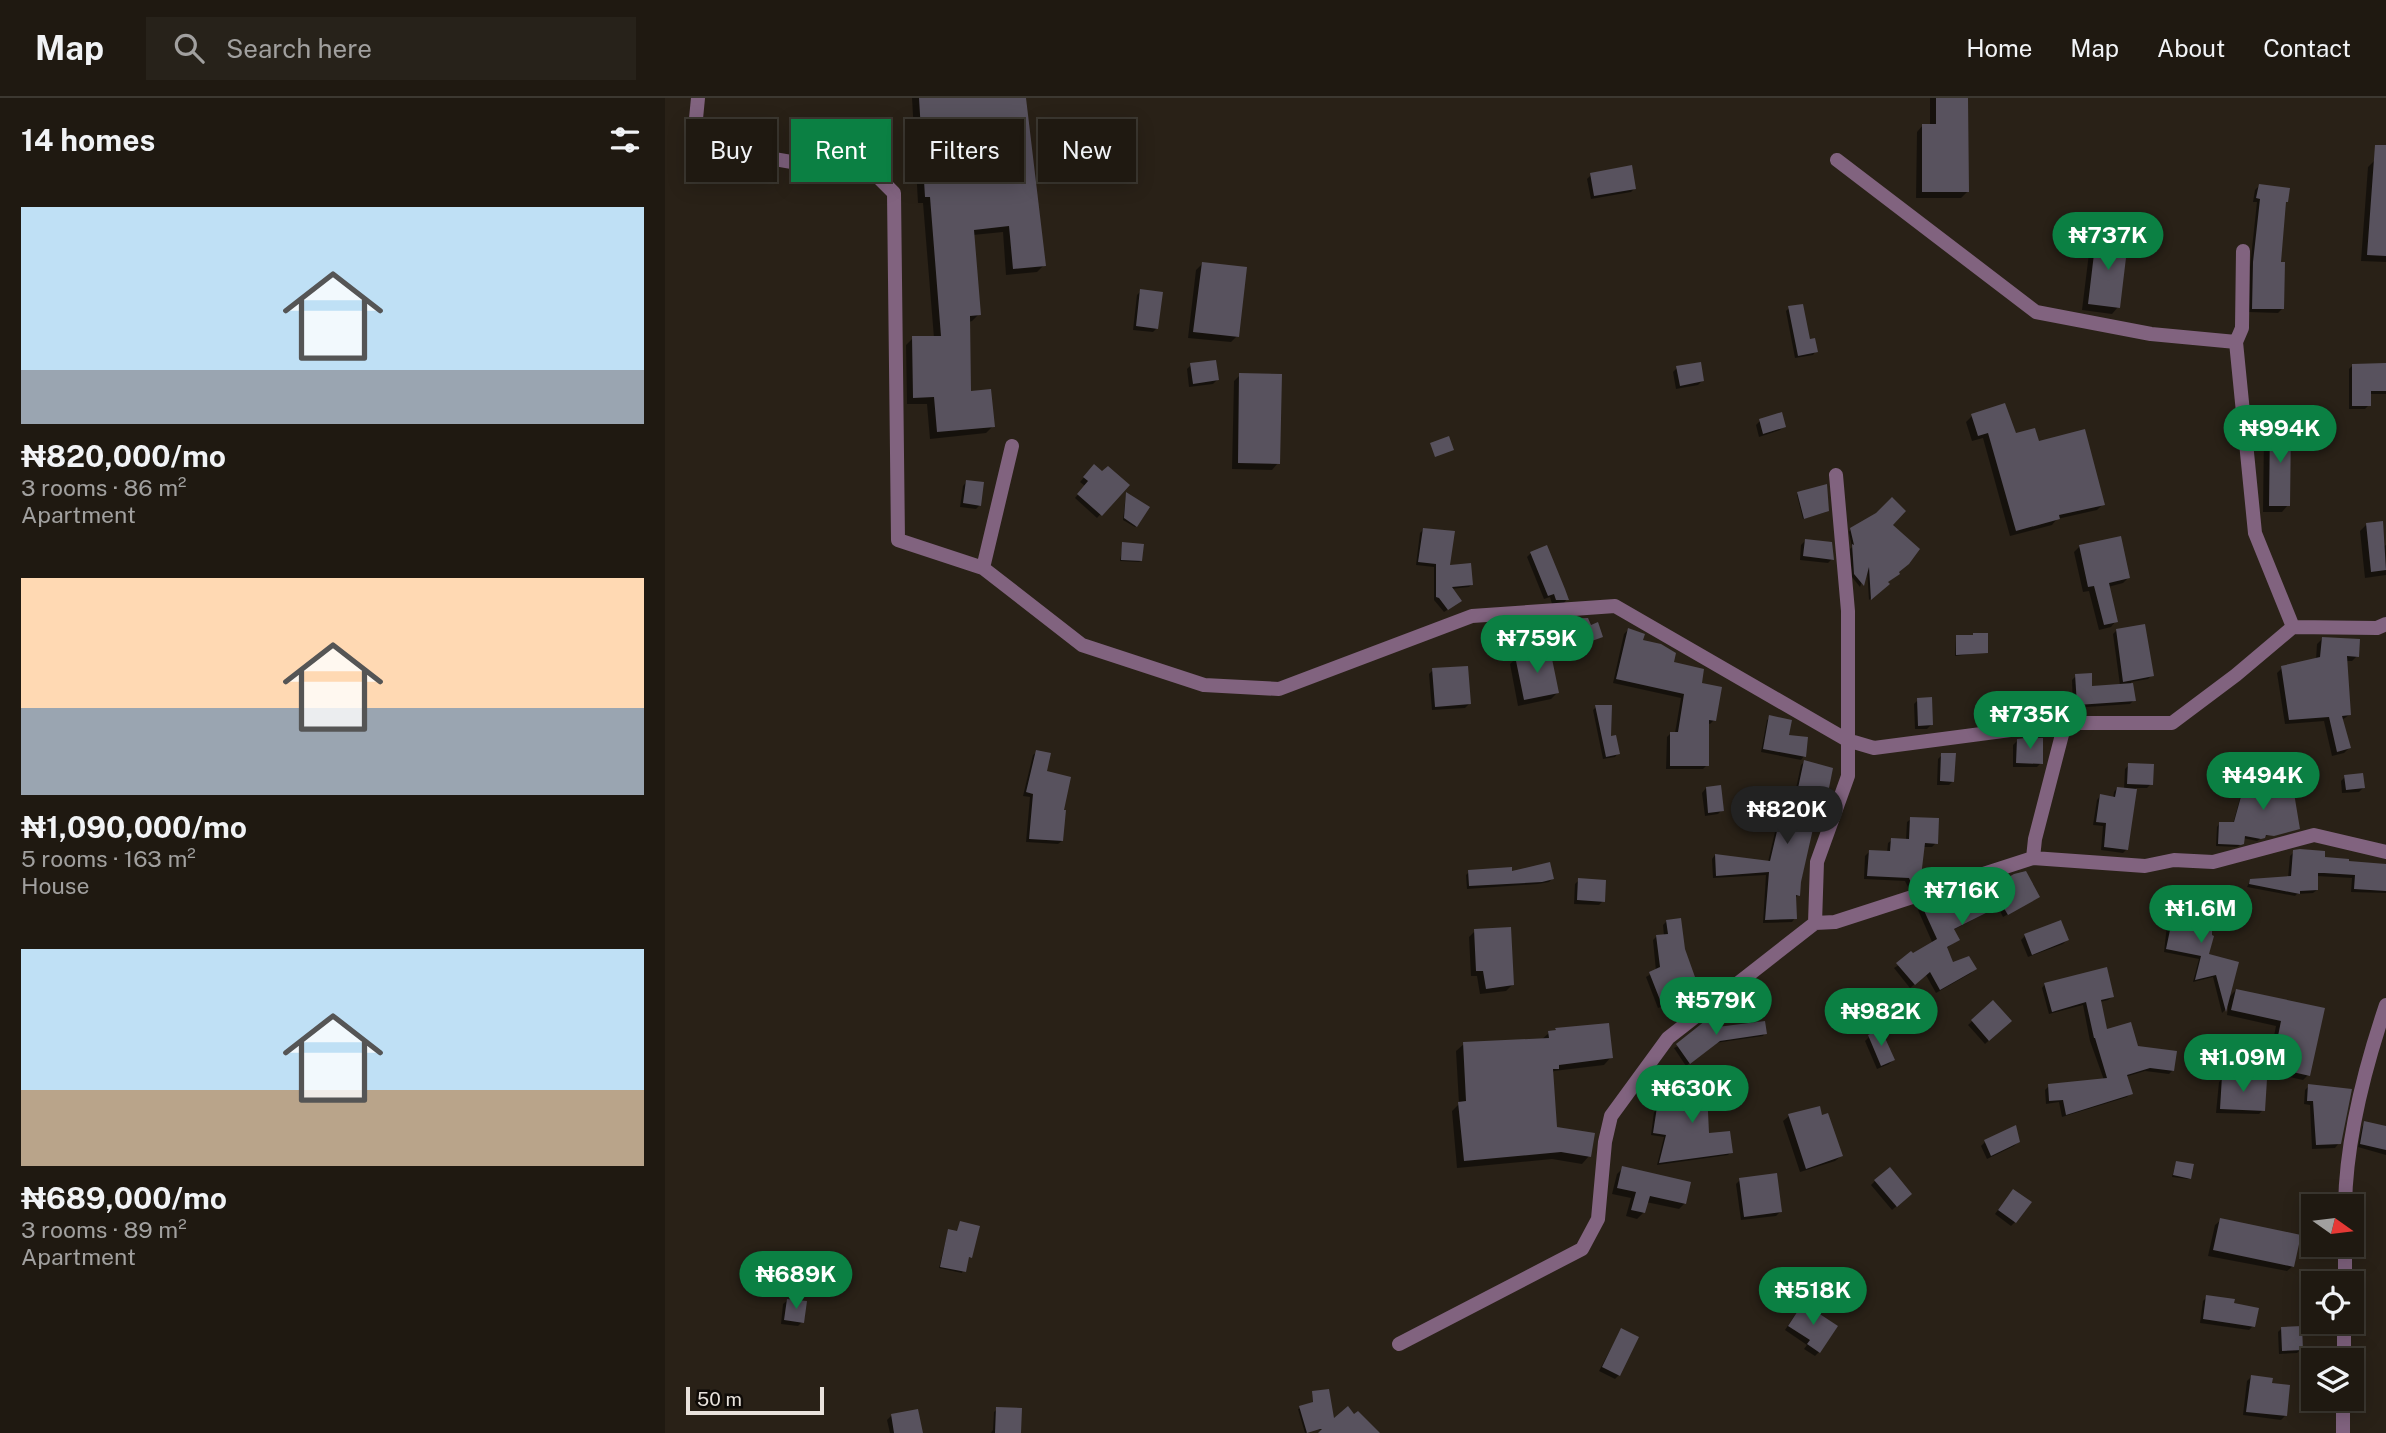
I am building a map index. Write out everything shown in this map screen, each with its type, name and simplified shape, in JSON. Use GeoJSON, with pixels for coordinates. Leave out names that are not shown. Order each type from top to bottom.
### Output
{"type":"FeatureCollection","features":[{"type":"Feature","properties":{"kind":"street"},"geometry":{"type":"LineString","coordinates":[[698,98],[695,130],[705,147],[878,177],[894,193],[898,540],[983,568],[1083,645],[1204,685],[1279,689],[1472,616],[1615,606],[1847,740],[1874,748],[2065,723],[2172,723],[2236,675],[2293,627],[2377,628],[2386,624]]}},
{"type":"Feature","properties":{"kind":"street"},"geometry":{"type":"LineString","coordinates":[[1836,160],[2036,312],[2151,334],[2236,342]]}},
{"type":"Feature","properties":{"kind":"street"},"geometry":{"type":"LineString","coordinates":[[2243,251],[2242,328],[2236,342],[2255,533],[2293,627]]}},
{"type":"Feature","properties":{"kind":"street"},"geometry":{"type":"LineString","coordinates":[[983,568],[1012,446]]}},
{"type":"Feature","properties":{"kind":"street"},"geometry":{"type":"LineString","coordinates":[[1815,923],[1817,862],[1849,776],[1848,611],[1836,475]]}},
{"type":"Feature","properties":{"kind":"street"},"geometry":{"type":"LineString","coordinates":[[2033,858],[2035,839],[2065,723]]}},
{"type":"Feature","properties":{"kind":"street"},"geometry":{"type":"LineString","coordinates":[[1399,1344],[1582,1248],[1598,1219],[1605,1142],[1611,1116],[1668,1038],[1815,923],[1835,922],[2033,858],[2145,866],[2174,860],[2213,862],[2314,835],[2386,852]]}},
{"type":"Feature","properties":{"kind":"street"},"geometry":{"type":"LineString","coordinates":[[2346,1194],[2346,1180],[2367,1061],[2386,1005]]}},
{"type":"Feature","properties":{"kind":"street"},"geometry":{"type":"LineString","coordinates":[[2343,1411],[2343,1433]]}},
{"type":"Feature","properties":{"kind":"building"},"geometry":{"type":"Polygon","coordinates":[[[919,98],[1026,98],[1046,266],[1013,269],[1009,226],[974,230],[981,315],[970,316],[971,391],[991,389],[995,427],[937,432],[934,397],[913,398],[912,336],[941,336],[930,197],[925,197],[924,182],[1024,182],[1024,119],[920,119],[919,98]]]}},
{"type":"Feature","properties":{"kind":"building"},"geometry":{"type":"Polygon","coordinates":[[[1936,98],[1968,98],[1969,192],[1922,192],[1922,124],[1936,124],[1936,98]]]}},
{"type":"Feature","properties":{"kind":"building"},"geometry":{"type":"Polygon","coordinates":[[[2375,145],[2386,145],[2386,256],[2367,255],[2375,145]]]}},
{"type":"Feature","properties":{"kind":"building"},"geometry":{"type":"Polygon","coordinates":[[[1632,165],[1636,189],[1594,196],[1590,173],[1632,165]]]}},
{"type":"Feature","properties":{"kind":"building"},"geometry":{"type":"Polygon","coordinates":[[[2259,184],[2290,188],[2286,202],[2281,262],[2285,262],[2284,309],[2252,309],[2253,262],[2260,199],[2256,198],[2259,184]]]}},
{"type":"Feature","properties":{"kind":"building"},"geometry":{"type":"Polygon","coordinates":[[[2096,237],[2128,241],[2120,308],[2088,304],[2096,237]]]}},
{"type":"Feature","properties":{"kind":"building"},"geometry":{"type":"Polygon","coordinates":[[[1202,262],[1247,267],[1239,337],[1193,332],[1202,262]]]}},
{"type":"Feature","properties":{"kind":"building"},"geometry":{"type":"Polygon","coordinates":[[[1140,289],[1163,292],[1158,329],[1136,326],[1140,289]]]}},
{"type":"Feature","properties":{"kind":"building"},"geometry":{"type":"Polygon","coordinates":[[[1803,304],[1810,339],[1815,338],[1818,352],[1798,356],[1788,306],[1803,304]]]}},
{"type":"Feature","properties":{"kind":"building"},"geometry":{"type":"Polygon","coordinates":[[[1216,360],[1219,380],[1193,384],[1190,363],[1216,360]]]}},
{"type":"Feature","properties":{"kind":"building"},"geometry":{"type":"Polygon","coordinates":[[[1701,362],[1704,381],[1680,386],[1676,366],[1701,362]]]}},
{"type":"Feature","properties":{"kind":"building"},"geometry":{"type":"Polygon","coordinates":[[[2386,363],[2386,391],[2371,391],[2371,406],[2352,406],[2352,364],[2386,363]]]}},
{"type":"Feature","properties":{"kind":"building"},"geometry":{"type":"Polygon","coordinates":[[[1239,373],[1282,374],[1280,464],[1238,463],[1239,373]]]}},
{"type":"Feature","properties":{"kind":"building"},"geometry":{"type":"Polygon","coordinates":[[[2005,403],[2016,433],[2035,428],[2039,441],[2085,429],[2105,505],[2059,515],[2060,519],[2016,531],[1988,433],[1978,436],[1971,414],[2005,403]]]}},
{"type":"Feature","properties":{"kind":"building"},"geometry":{"type":"Polygon","coordinates":[[[1782,412],[1786,427],[1763,434],[1759,419],[1782,412]]]}},
{"type":"Feature","properties":{"kind":"building"},"geometry":{"type":"Polygon","coordinates":[[[2270,425],[2291,425],[2290,506],[2269,506],[2270,425]]]}},
{"type":"Feature","properties":{"kind":"building"},"geometry":{"type":"Polygon","coordinates":[[[1449,436],[1454,450],[1435,457],[1430,443],[1449,436]]]}},
{"type":"Feature","properties":{"kind":"building"},"geometry":{"type":"Polygon","coordinates":[[[1094,464],[1102,471],[1108,466],[1130,485],[1102,516],[1077,494],[1088,481],[1083,477],[1094,464]]]}},
{"type":"Feature","properties":{"kind":"building"},"geometry":{"type":"Polygon","coordinates":[[[966,480],[984,482],[981,506],[963,503],[966,480]]]}},
{"type":"Feature","properties":{"kind":"building"},"geometry":{"type":"Polygon","coordinates":[[[1827,484],[1829,511],[1804,519],[1797,492],[1827,484]]]}},
{"type":"Feature","properties":{"kind":"building"},"geometry":{"type":"Polygon","coordinates":[[[1126,492],[1150,507],[1137,527],[1124,518],[1126,492]]]}},
{"type":"Feature","properties":{"kind":"building"},"geometry":{"type":"Polygon","coordinates":[[[1892,497],[1906,511],[1893,525],[1920,549],[1900,574],[1871,600],[1869,567],[1864,586],[1854,574],[1852,544],[1854,545],[1850,528],[1876,513],[1892,497]]]}},
{"type":"Feature","properties":{"kind":"building"},"geometry":{"type":"Polygon","coordinates":[[[2383,521],[2386,570],[2371,572],[2366,523],[2383,521]]]}},
{"type":"Feature","properties":{"kind":"building"},"geometry":{"type":"Polygon","coordinates":[[[1423,528],[1455,531],[1450,565],[1471,563],[1473,585],[1452,587],[1462,601],[1448,610],[1436,597],[1436,564],[1418,562],[1423,528]]]}},
{"type":"Feature","properties":{"kind":"building"},"geometry":{"type":"Polygon","coordinates":[[[2121,536],[2130,578],[2109,583],[2118,622],[2104,625],[2094,586],[2088,587],[2079,545],[2121,536]]]}},
{"type":"Feature","properties":{"kind":"building"},"geometry":{"type":"Polygon","coordinates":[[[1805,539],[1832,542],[1834,560],[1803,556],[1805,539]]]}},
{"type":"Feature","properties":{"kind":"building"},"geometry":{"type":"Polygon","coordinates":[[[1122,542],[1144,544],[1142,561],[1121,560],[1122,542]]]}},
{"type":"Feature","properties":{"kind":"building"},"geometry":{"type":"Polygon","coordinates":[[[1547,545],[1569,600],[1556,600],[1554,594],[1548,596],[1530,552],[1547,545]]]}},
{"type":"Feature","properties":{"kind":"building"},"geometry":{"type":"Polygon","coordinates":[[[1588,618],[1591,625],[1598,622],[1603,637],[1572,648],[1562,619],[1588,618]]]}},
{"type":"Feature","properties":{"kind":"building"},"geometry":{"type":"Polygon","coordinates":[[[2145,624],[2154,676],[2123,682],[2116,629],[2145,624]]]}},
{"type":"Feature","properties":{"kind":"building"},"geometry":{"type":"Polygon","coordinates":[[[1628,628],[1645,634],[1643,640],[1661,644],[1676,653],[1674,662],[1704,669],[1702,683],[1722,687],[1716,721],[1709,720],[1709,766],[1670,766],[1670,732],[1678,732],[1684,694],[1616,679],[1628,628]]]}},
{"type":"Feature","properties":{"kind":"building"},"geometry":{"type":"Polygon","coordinates":[[[1988,633],[1988,653],[1956,655],[1956,635],[1988,633]]]}},
{"type":"Feature","properties":{"kind":"building"},"geometry":{"type":"Polygon","coordinates":[[[2322,637],[2360,639],[2359,657],[2347,656],[2351,715],[2342,716],[2351,748],[2337,752],[2329,717],[2289,720],[2281,666],[2320,657],[2322,637]]]}},
{"type":"Feature","properties":{"kind":"building"},"geometry":{"type":"Polygon","coordinates":[[[1550,649],[1559,693],[1524,700],[1515,656],[1550,649]]]}},
{"type":"Feature","properties":{"kind":"building"},"geometry":{"type":"Polygon","coordinates":[[[1468,666],[1471,704],[1435,707],[1432,668],[1468,666]]]}},
{"type":"Feature","properties":{"kind":"building"},"geometry":{"type":"Polygon","coordinates":[[[2092,673],[2092,686],[2133,683],[2136,701],[2077,705],[2075,674],[2092,673]]]}},
{"type":"Feature","properties":{"kind":"building"},"geometry":{"type":"Polygon","coordinates":[[[1932,697],[1933,725],[1918,726],[1917,698],[1932,697]]]}},
{"type":"Feature","properties":{"kind":"building"},"geometry":{"type":"Polygon","coordinates":[[[1595,705],[1612,705],[1611,736],[1616,735],[1620,754],[1606,757],[1595,705]]]}},
{"type":"Feature","properties":{"kind":"building"},"geometry":{"type":"Polygon","coordinates":[[[1769,715],[1792,720],[1789,735],[1808,737],[1806,757],[1763,749],[1769,715]]]}},
{"type":"Feature","properties":{"kind":"building"},"geometry":{"type":"Polygon","coordinates":[[[2043,738],[2043,764],[2016,763],[2017,739],[2043,738]]]}},
{"type":"Feature","properties":{"kind":"building"},"geometry":{"type":"Polygon","coordinates":[[[1036,750],[1051,753],[1047,771],[1071,777],[1064,810],[1063,841],[1029,839],[1033,794],[1026,792],[1036,750]]]}},
{"type":"Feature","properties":{"kind":"building"},"geometry":{"type":"Polygon","coordinates":[[[1941,753],[1956,753],[1954,782],[1940,781],[1941,753]]]}},
{"type":"Feature","properties":{"kind":"building"},"geometry":{"type":"Polygon","coordinates":[[[2281,757],[2288,757],[2300,829],[2274,836],[2266,835],[2261,839],[2245,836],[2244,844],[2241,845],[2218,844],[2219,822],[2234,822],[2245,782],[2280,792],[2281,757]]]}},
{"type":"Feature","properties":{"kind":"building"},"geometry":{"type":"Polygon","coordinates":[[[1804,760],[1833,768],[1824,813],[1817,811],[1800,896],[1796,895],[1797,919],[1765,920],[1769,872],[1716,876],[1715,854],[1770,861],[1778,827],[1789,830],[1804,760]]]}},
{"type":"Feature","properties":{"kind":"building"},"geometry":{"type":"Polygon","coordinates":[[[2128,763],[2154,764],[2153,785],[2127,784],[2128,763]]]}},
{"type":"Feature","properties":{"kind":"building"},"geometry":{"type":"Polygon","coordinates":[[[2363,773],[2365,788],[2346,790],[2344,775],[2363,773]]]}},
{"type":"Feature","properties":{"kind":"building"},"geometry":{"type":"Polygon","coordinates":[[[1721,785],[1724,811],[1708,813],[1706,787],[1721,785]]]}},
{"type":"Feature","properties":{"kind":"building"},"geometry":{"type":"Polygon","coordinates":[[[2117,787],[2137,789],[2128,850],[2104,847],[2106,823],[2096,822],[2100,794],[2115,797],[2117,787]]]}},
{"type":"Feature","properties":{"kind":"building"},"geometry":{"type":"Polygon","coordinates":[[[1910,817],[1939,818],[1938,844],[1925,843],[1920,885],[1913,887],[1909,878],[1867,876],[1869,850],[1890,851],[1891,838],[1909,839],[1910,817]]]}},
{"type":"Feature","properties":{"kind":"building"},"geometry":{"type":"Polygon","coordinates":[[[2293,850],[2325,851],[2325,857],[2386,864],[2386,891],[2354,889],[2355,875],[2324,873],[2318,873],[2318,890],[2300,891],[2300,894],[2249,884],[2250,879],[2291,876],[2293,850]]]}},
{"type":"Feature","properties":{"kind":"building"},"geometry":{"type":"Polygon","coordinates":[[[1550,862],[1554,879],[1469,886],[1468,870],[1512,867],[1512,871],[1550,862]]]}},
{"type":"Feature","properties":{"kind":"building"},"geometry":{"type":"Polygon","coordinates":[[[2026,871],[2040,897],[2008,915],[2002,905],[1954,929],[1960,940],[1947,947],[1953,962],[1969,956],[1977,969],[1940,990],[1930,972],[1915,985],[1896,963],[1911,951],[1913,953],[1937,939],[1921,904],[1977,886],[1980,893],[2014,874],[2026,871]]]}},
{"type":"Feature","properties":{"kind":"building"},"geometry":{"type":"Polygon","coordinates":[[[1578,878],[1606,880],[1605,902],[1577,900],[1578,878]]]}},
{"type":"Feature","properties":{"kind":"building"},"geometry":{"type":"Polygon","coordinates":[[[2172,902],[2212,906],[2210,918],[2214,936],[2209,954],[2239,962],[2226,1012],[2216,975],[2195,980],[2201,956],[2166,949],[2172,902]]]}},
{"type":"Feature","properties":{"kind":"building"},"geometry":{"type":"Polygon","coordinates":[[[1681,918],[1685,949],[1700,991],[1662,1005],[1649,972],[1660,967],[1656,935],[1668,934],[1666,920],[1681,918]]]}},
{"type":"Feature","properties":{"kind":"building"},"geometry":{"type":"Polygon","coordinates":[[[2061,920],[2069,940],[2032,955],[2024,934],[2061,920]]]}},
{"type":"Feature","properties":{"kind":"building"},"geometry":{"type":"Polygon","coordinates":[[[1511,927],[1514,985],[1486,989],[1483,971],[1476,971],[1474,929],[1511,927]]]}},
{"type":"Feature","properties":{"kind":"building"},"geometry":{"type":"Polygon","coordinates":[[[2107,967],[2114,997],[2101,1000],[2107,1029],[2131,1022],[2138,1046],[2177,1051],[2174,1071],[2150,1068],[2127,1075],[2133,1094],[2066,1115],[2063,1100],[2049,1101],[2048,1084],[2107,1078],[2086,1002],[2052,1012],[2044,983],[2107,967]]]}},
{"type":"Feature","properties":{"kind":"building"},"geometry":{"type":"Polygon","coordinates":[[[2236,989],[2325,1008],[2310,1076],[2279,1069],[2284,1048],[2276,1046],[2281,1021],[2231,1010],[2236,989]]]}},
{"type":"Feature","properties":{"kind":"building"},"geometry":{"type":"Polygon","coordinates":[[[1993,1000],[2012,1021],[1989,1041],[1971,1020],[1993,1000]]]}},
{"type":"Feature","properties":{"kind":"building"},"geometry":{"type":"Polygon","coordinates":[[[1710,1017],[1717,1027],[1765,1021],[1767,1034],[1720,1041],[1690,1064],[1676,1044],[1710,1017]]]}},
{"type":"Feature","properties":{"kind":"building"},"geometry":{"type":"Polygon","coordinates":[[[1609,1023],[1613,1058],[1559,1065],[1559,1069],[1553,1069],[1557,1127],[1595,1133],[1591,1157],[1561,1152],[1464,1161],[1458,1102],[1466,1101],[1463,1042],[1549,1038],[1548,1031],[1556,1030],[1555,1028],[1609,1023]]]}},
{"type":"Feature","properties":{"kind":"building"},"geometry":{"type":"Polygon","coordinates":[[[1881,1029],[1895,1060],[1881,1066],[1868,1035],[1881,1029]]]}},
{"type":"Feature","properties":{"kind":"building"},"geometry":{"type":"Polygon","coordinates":[[[1719,1074],[1721,1089],[1707,1091],[1709,1133],[1730,1131],[1733,1153],[1659,1163],[1666,1135],[1653,1133],[1657,1107],[1674,1109],[1674,1102],[1689,1102],[1686,1079],[1719,1074]]]}},
{"type":"Feature","properties":{"kind":"building"},"geometry":{"type":"Polygon","coordinates":[[[2222,1076],[2267,1079],[2265,1111],[2220,1109],[2222,1076]]]}},
{"type":"Feature","properties":{"kind":"building"},"geometry":{"type":"Polygon","coordinates":[[[2308,1084],[2352,1089],[2341,1144],[2316,1145],[2313,1101],[2307,1101],[2308,1084]]]}},
{"type":"Feature","properties":{"kind":"building"},"geometry":{"type":"Polygon","coordinates":[[[1820,1106],[1822,1115],[1828,1113],[1843,1156],[1806,1169],[1788,1114],[1820,1106]]]}},
{"type":"Feature","properties":{"kind":"building"},"geometry":{"type":"Polygon","coordinates":[[[2364,1121],[2386,1126],[2386,1150],[2360,1144],[2364,1121]]]}},
{"type":"Feature","properties":{"kind":"building"},"geometry":{"type":"Polygon","coordinates":[[[2016,1125],[2020,1142],[1991,1156],[1984,1140],[2016,1125]]]}},
{"type":"Feature","properties":{"kind":"building"},"geometry":{"type":"Polygon","coordinates":[[[2176,1161],[2194,1164],[2191,1179],[2173,1175],[2176,1161]]]}},
{"type":"Feature","properties":{"kind":"building"},"geometry":{"type":"Polygon","coordinates":[[[1622,1166],[1691,1182],[1686,1204],[1650,1196],[1645,1213],[1631,1210],[1636,1192],[1617,1188],[1622,1166]]]}},
{"type":"Feature","properties":{"kind":"building"},"geometry":{"type":"Polygon","coordinates":[[[1890,1167],[1912,1194],[1897,1207],[1874,1180],[1890,1167]]]}},
{"type":"Feature","properties":{"kind":"building"},"geometry":{"type":"Polygon","coordinates":[[[1777,1173],[1782,1212],[1744,1217],[1739,1178],[1777,1173]]]}},
{"type":"Feature","properties":{"kind":"building"},"geometry":{"type":"Polygon","coordinates":[[[2013,1189],[2032,1202],[2016,1223],[1998,1210],[2013,1189]]]}},
{"type":"Feature","properties":{"kind":"building"},"geometry":{"type":"Polygon","coordinates":[[[2220,1218],[2301,1235],[2294,1267],[2213,1250],[2220,1218]]]}},
{"type":"Feature","properties":{"kind":"building"},"geometry":{"type":"Polygon","coordinates":[[[960,1221],[980,1226],[966,1272],[940,1267],[948,1229],[957,1231],[960,1221]]]}},
{"type":"Feature","properties":{"kind":"building"},"geometry":{"type":"Polygon","coordinates":[[[2206,1295],[2235,1299],[2234,1303],[2259,1308],[2255,1327],[2203,1319],[2206,1295]]]}},
{"type":"Feature","properties":{"kind":"building"},"geometry":{"type":"Polygon","coordinates":[[[787,1299],[807,1301],[804,1323],[784,1320],[787,1299]]]}},
{"type":"Feature","properties":{"kind":"building"},"geometry":{"type":"Polygon","coordinates":[[[1803,1303],[1838,1326],[1820,1353],[1807,1344],[1810,1340],[1788,1326],[1803,1303]]]}},
{"type":"Feature","properties":{"kind":"building"},"geometry":{"type":"Polygon","coordinates":[[[2301,1326],[2301,1350],[2282,1351],[2281,1327],[2301,1326]]]}},
{"type":"Feature","properties":{"kind":"building"},"geometry":{"type":"Polygon","coordinates":[[[1621,1328],[1639,1337],[1620,1376],[1602,1367],[1621,1328]]]}},
{"type":"Feature","properties":{"kind":"building"},"geometry":{"type":"Polygon","coordinates":[[[2251,1375],[2273,1378],[2272,1383],[2290,1385],[2287,1416],[2246,1412],[2251,1375]]]}},
{"type":"Feature","properties":{"kind":"building"},"geometry":{"type":"Polygon","coordinates":[[[1329,1389],[1334,1418],[1348,1406],[1354,1414],[1358,1411],[1380,1433],[1318,1433],[1320,1429],[1307,1433],[1299,1406],[1313,1402],[1312,1391],[1329,1389]]]}},
{"type":"Feature","properties":{"kind":"building"},"geometry":{"type":"Polygon","coordinates":[[[996,1407],[1022,1408],[1021,1433],[995,1433],[996,1407]]]}},
{"type":"Feature","properties":{"kind":"building"},"geometry":{"type":"Polygon","coordinates":[[[918,1409],[923,1433],[894,1433],[891,1414],[918,1409]]]}}]}
